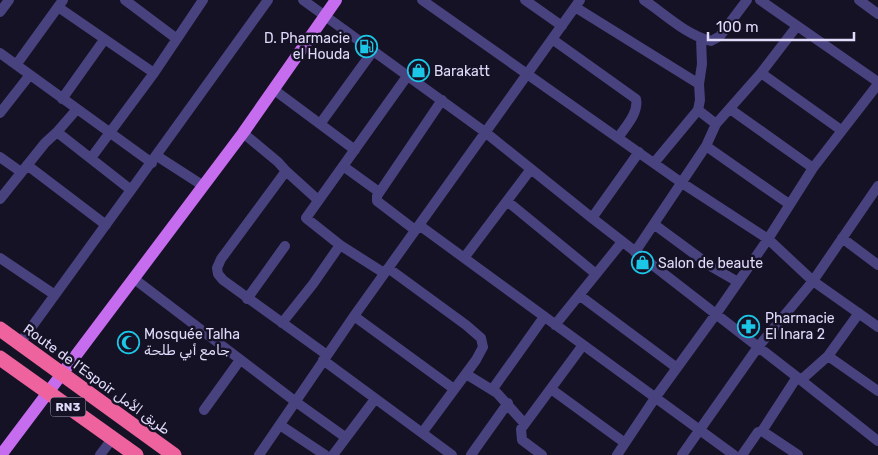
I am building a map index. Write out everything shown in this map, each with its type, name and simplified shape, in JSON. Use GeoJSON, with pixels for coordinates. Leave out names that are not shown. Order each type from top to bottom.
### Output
{"type":"FeatureCollection","features":[{"type":"Feature","properties":{"kind":"highway","name":"Route de l’Espoir طريق الأمل"},"geometry":{"type":"LineString","coordinates":[[0,329],[174,455]]}},
{"type":"Feature","properties":{"kind":"highway","name":"RN3"},"geometry":{"type":"LineString","coordinates":[[0,358],[136,455]]}},
{"type":"Feature","properties":{"kind":"main road"},"geometry":{"type":"LineString","coordinates":[[4,446],[62,374],[243,133],[336,0]]}},
{"type":"Feature","properties":{"kind":"street"},"geometry":{"type":"LineString","coordinates":[[0,12],[9,0]]}},
{"type":"Feature","properties":{"kind":"street"},"geometry":{"type":"LineString","coordinates":[[125,0],[177,39]]}},
{"type":"Feature","properties":{"kind":"street"},"geometry":{"type":"LineString","coordinates":[[20,343],[268,0]]}},
{"type":"Feature","properties":{"kind":"street"},"geometry":{"type":"LineString","coordinates":[[303,0],[485,132],[622,242],[878,441]]}},
{"type":"Feature","properties":{"kind":"street"},"geometry":{"type":"LineString","coordinates":[[422,0],[682,183],[768,239],[814,281],[878,327]]}},
{"type":"Feature","properties":{"kind":"street"},"geometry":{"type":"LineString","coordinates":[[525,0],[562,26]]}},
{"type":"Feature","properties":{"kind":"street"},"geometry":{"type":"LineString","coordinates":[[644,0],[701,39],[711,41],[720,36],[747,0]]}},
{"type":"Feature","properties":{"kind":"street"},"geometry":{"type":"LineString","coordinates":[[616,455],[768,239],[813,168],[878,83],[760,0]]}},
{"type":"Feature","properties":{"kind":"street"},"geometry":{"type":"LineString","coordinates":[[774,9],[780,0]]}},
{"type":"Feature","properties":{"kind":"street"},"geometry":{"type":"LineString","coordinates":[[859,0],[878,14]]}},
{"type":"Feature","properties":{"kind":"street"},"geometry":{"type":"LineString","coordinates":[[91,158],[154,73],[201,1]]}},
{"type":"Feature","properties":{"kind":"street"},"geometry":{"type":"LineString","coordinates":[[16,65],[61,4],[104,40],[154,73]]}},
{"type":"Feature","properties":{"kind":"street"},"geometry":{"type":"LineString","coordinates":[[259,455],[354,316],[578,4],[699,84]]}},
{"type":"Feature","properties":{"kind":"street"},"geometry":{"type":"LineString","coordinates":[[635,252],[655,225],[706,146],[716,124],[761,73],[797,26]]}},
{"type":"Feature","properties":{"kind":"street"},"geometry":{"type":"LineString","coordinates":[[552,38],[636,99],[638,105],[618,138]]}},
{"type":"Feature","properties":{"kind":"street"},"geometry":{"type":"LineString","coordinates":[[654,163],[698,110],[702,64],[701,39]]}},
{"type":"Feature","properties":{"kind":"street"},"geometry":{"type":"LineString","coordinates":[[62,99],[104,40]]}},
{"type":"Feature","properties":{"kind":"street"},"geometry":{"type":"LineString","coordinates":[[320,124],[373,50]]}},
{"type":"Feature","properties":{"kind":"street"},"geometry":{"type":"LineString","coordinates":[[0,53],[29,76],[110,132],[202,186]]}},
{"type":"Feature","properties":{"kind":"street"},"geometry":{"type":"LineString","coordinates":[[761,73],[841,130]]}},
{"type":"Feature","properties":{"kind":"street"},"geometry":{"type":"LineString","coordinates":[[408,75],[306,218],[340,245],[386,271],[466,325],[481,338],[483,347],[466,374],[422,433]]}},
{"type":"Feature","properties":{"kind":"street"},"geometry":{"type":"LineString","coordinates":[[0,113],[29,76]]}},
{"type":"Feature","properties":{"kind":"street"},"geometry":{"type":"LineString","coordinates":[[273,89],[354,150]]}},
{"type":"Feature","properties":{"kind":"street"},"geometry":{"type":"LineString","coordinates":[[442,100],[379,192],[377,201],[464,258],[734,455]]}},
{"type":"Feature","properties":{"kind":"street"},"geometry":{"type":"LineString","coordinates":[[0,199],[24,168],[77,109]]}},
{"type":"Feature","properties":{"kind":"street"},"geometry":{"type":"LineString","coordinates":[[730,109],[813,168]]}},
{"type":"Feature","properties":{"kind":"street"},"geometry":{"type":"LineString","coordinates":[[698,110],[716,124]]}},
{"type":"Feature","properties":{"kind":"street"},"geometry":{"type":"LineString","coordinates":[[57,132],[131,190]]}},
{"type":"Feature","properties":{"kind":"street"},"geometry":{"type":"LineString","coordinates":[[243,133],[278,162],[318,200]]}},
{"type":"Feature","properties":{"kind":"street"},"geometry":{"type":"LineString","coordinates":[[706,146],[789,204]]}},
{"type":"Feature","properties":{"kind":"street"},"geometry":{"type":"LineString","coordinates":[[592,218],[639,152]]}},
{"type":"Feature","properties":{"kind":"street"},"geometry":{"type":"LineString","coordinates":[[0,157],[24,168],[106,225]]}},
{"type":"Feature","properties":{"kind":"street"},"geometry":{"type":"LineString","coordinates":[[343,166],[379,192]]}},
{"type":"Feature","properties":{"kind":"street"},"geometry":{"type":"LineString","coordinates":[[464,258],[531,169]]}},
{"type":"Feature","properties":{"kind":"street"},"geometry":{"type":"LineString","coordinates":[[286,171],[220,259],[217,268],[218,274],[223,280],[325,357],[375,399],[451,455]]}},
{"type":"Feature","properties":{"kind":"street"},"geometry":{"type":"LineString","coordinates":[[682,455],[758,348],[814,281],[878,186]]}},
{"type":"Feature","properties":{"kind":"street"},"geometry":{"type":"LineString","coordinates":[[507,201],[596,274]]}},
{"type":"Feature","properties":{"kind":"street"},"geometry":{"type":"LineString","coordinates":[[655,225],[712,266],[738,282]]}},
{"type":"Feature","properties":{"kind":"street"},"geometry":{"type":"LineString","coordinates":[[842,238],[878,265]]}},
{"type":"Feature","properties":{"kind":"street"},"geometry":{"type":"LineString","coordinates":[[555,325],[622,242]]}},
{"type":"Feature","properties":{"kind":"street"},"geometry":{"type":"LineString","coordinates":[[282,324],[340,245]]}},
{"type":"Feature","properties":{"kind":"street"},"geometry":{"type":"LineString","coordinates":[[248,299],[285,246]]}},
{"type":"Feature","properties":{"kind":"street"},"geometry":{"type":"LineString","coordinates":[[0,258],[55,295]]}},
{"type":"Feature","properties":{"kind":"street"},"geometry":{"type":"LineString","coordinates":[[133,278],[345,438]]}},
{"type":"Feature","properties":{"kind":"street"},"geometry":{"type":"LineString","coordinates":[[579,295],[677,368]]}},
{"type":"Feature","properties":{"kind":"street"},"geometry":{"type":"LineString","coordinates":[[742,455],[758,432],[762,431],[799,378],[828,356],[859,314]]}},
{"type":"Feature","properties":{"kind":"street"},"geometry":{"type":"LineString","coordinates":[[354,316],[454,389]]}},
{"type":"Feature","properties":{"kind":"street"},"geometry":{"type":"LineString","coordinates":[[492,390],[544,317]]}},
{"type":"Feature","properties":{"kind":"street"},"geometry":{"type":"LineString","coordinates":[[542,455],[522,440],[521,429],[583,345]]}},
{"type":"Feature","properties":{"kind":"street"},"geometry":{"type":"LineString","coordinates":[[828,356],[878,391]]}},
{"type":"Feature","properties":{"kind":"street"},"geometry":{"type":"LineString","coordinates":[[204,410],[240,360]]}},
{"type":"Feature","properties":{"kind":"street"},"geometry":{"type":"LineString","coordinates":[[466,374],[492,390],[508,403],[524,423]]}},
{"type":"Feature","properties":{"kind":"street"},"geometry":{"type":"LineString","coordinates":[[551,389],[625,443]]}},
{"type":"Feature","properties":{"kind":"street"},"geometry":{"type":"LineString","coordinates":[[333,455],[375,399]]}},
{"type":"Feature","properties":{"kind":"street"},"geometry":{"type":"LineString","coordinates":[[471,455],[508,403]]}},
{"type":"Feature","properties":{"kind":"street"},"geometry":{"type":"LineString","coordinates":[[280,426],[325,455]]}},
{"type":"Feature","properties":{"kind":"street"},"geometry":{"type":"LineString","coordinates":[[762,431],[798,455]]}},
{"type":"Feature","properties":{"kind":"street"},"geometry":{"type":"LineString","coordinates":[[100,455],[112,439]]}},
{"type":"Feature","properties":{"kind":"place","name":"D. Pharmacie el Houda"},"geometry":{"type":"Point","coordinates":[366,46]}},
{"type":"Feature","properties":{"kind":"place","name":"Barakatt"},"geometry":{"type":"Point","coordinates":[418,71]}},
{"type":"Feature","properties":{"kind":"place","name":"Salon de beaute"},"geometry":{"type":"Point","coordinates":[642,263]}},
{"type":"Feature","properties":{"kind":"place","name":"Pharmacie El Inara 2"},"geometry":{"type":"Point","coordinates":[749,326]}},
{"type":"Feature","properties":{"kind":"place","name":"Mosquée Talha جامع أبي طلحة"},"geometry":{"type":"Point","coordinates":[128,342]}}]}
